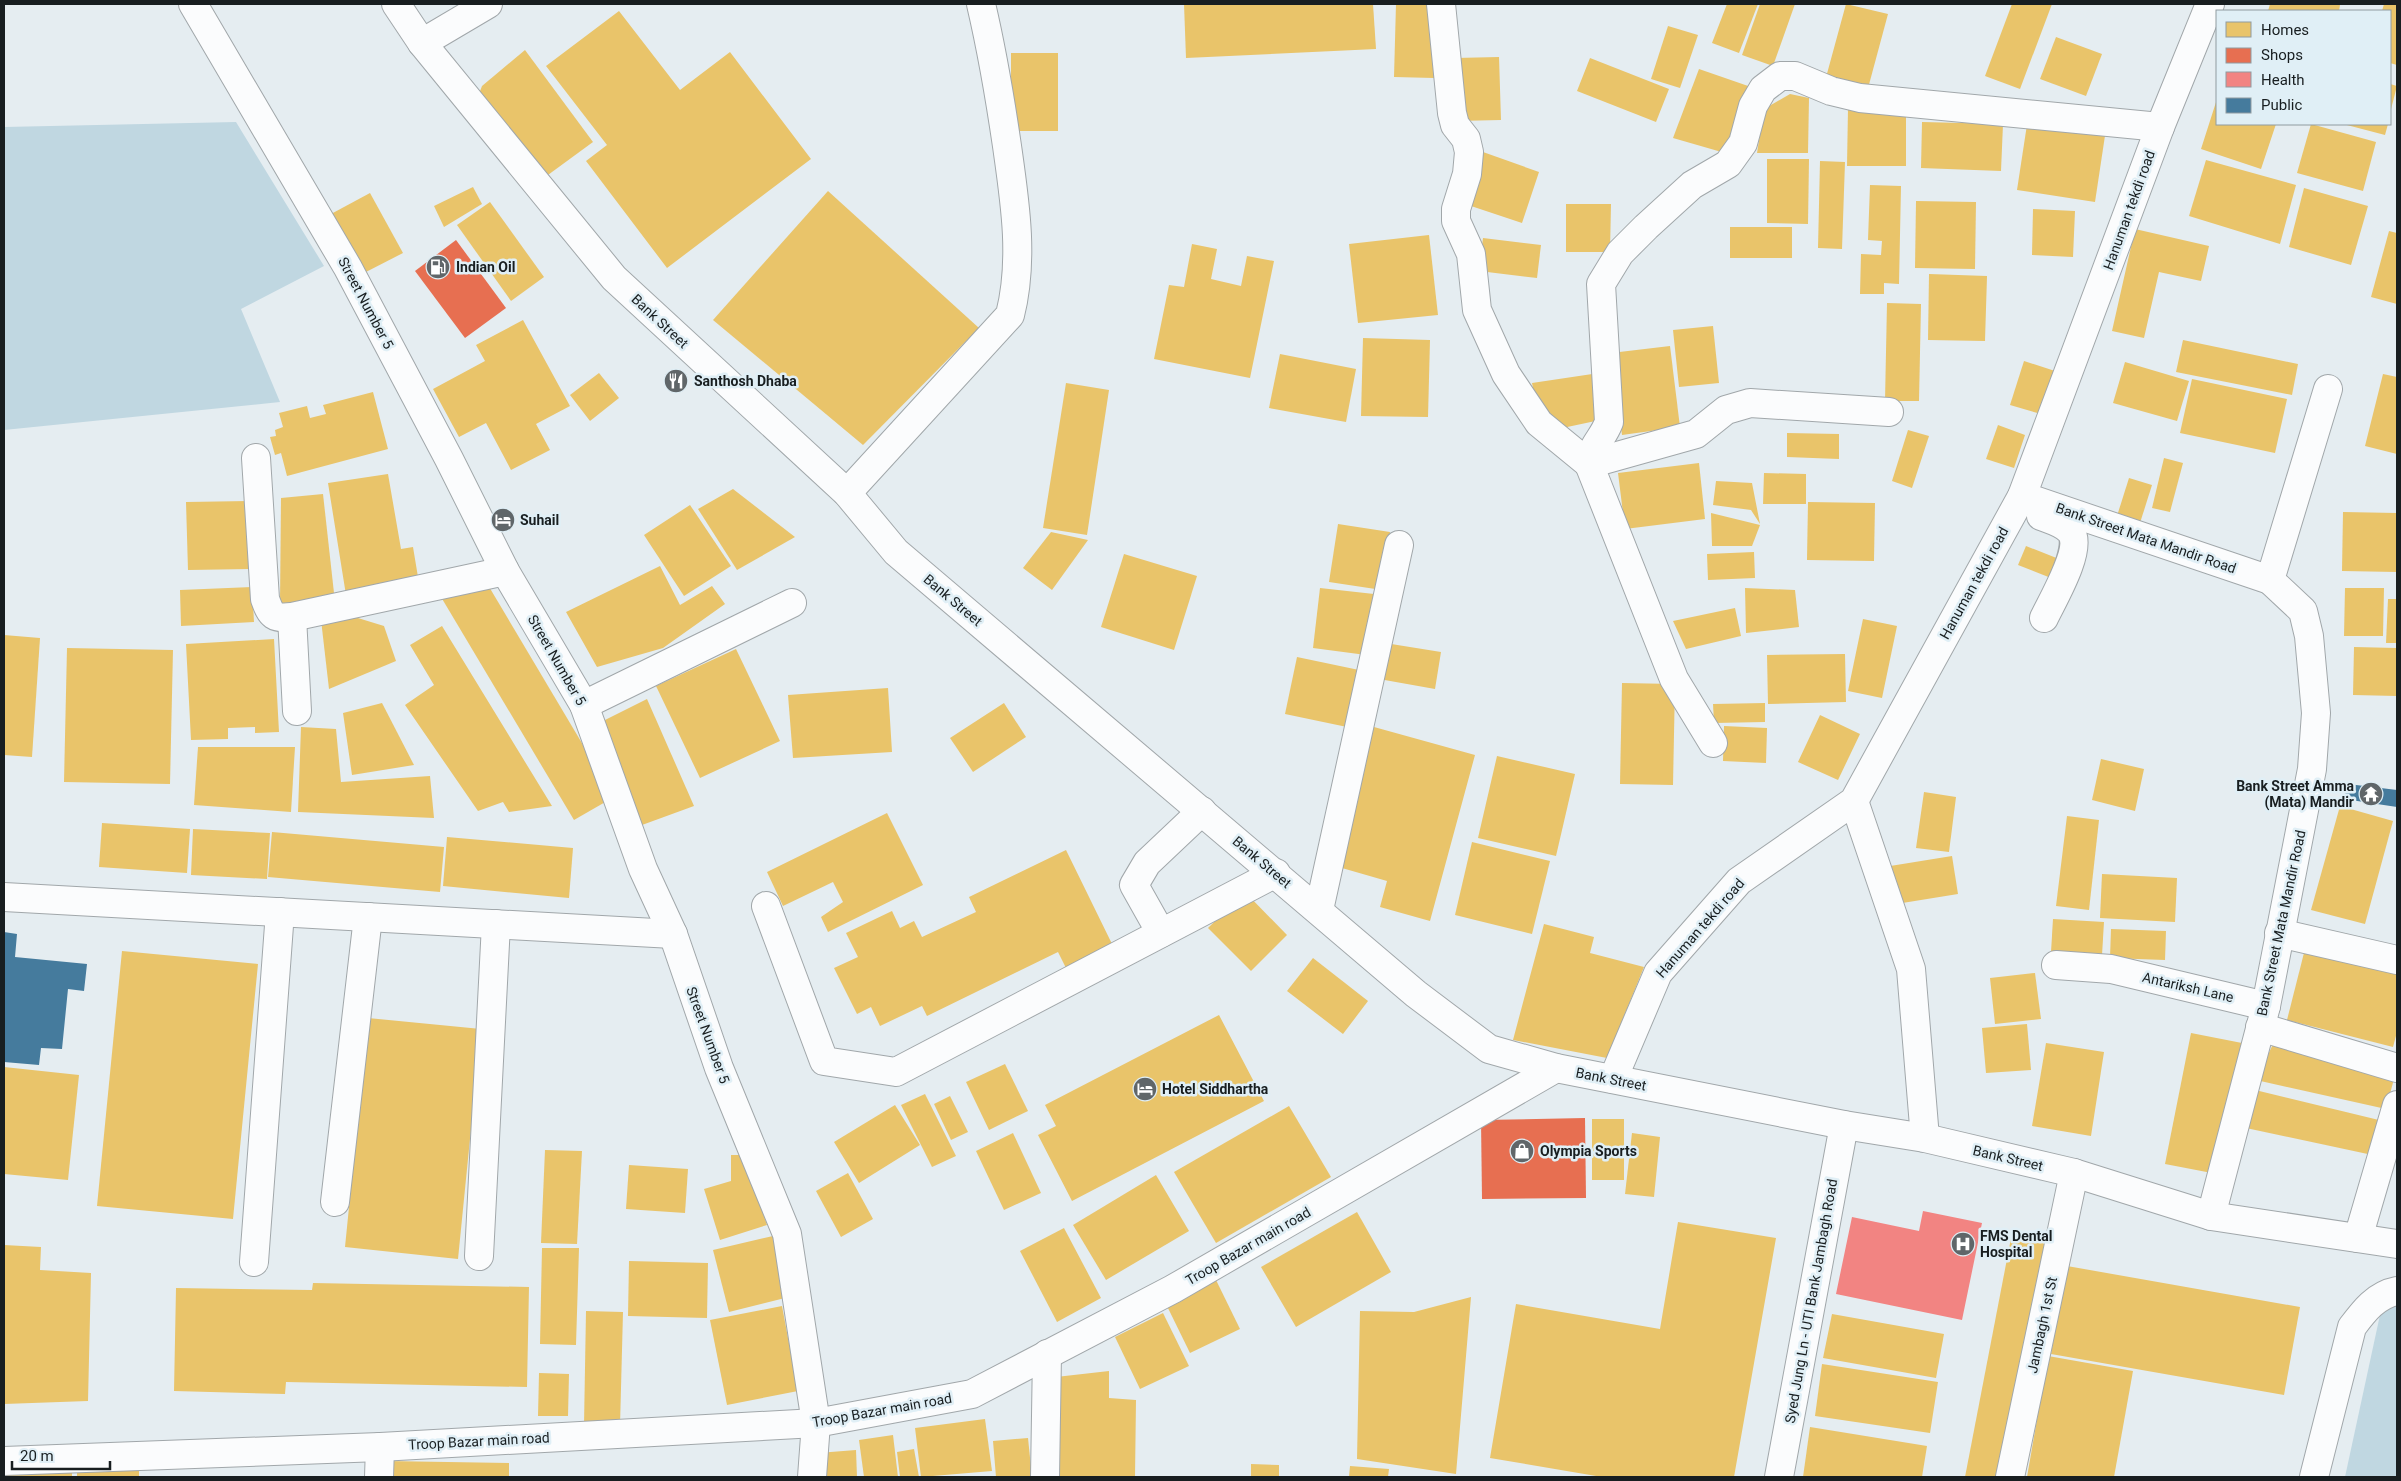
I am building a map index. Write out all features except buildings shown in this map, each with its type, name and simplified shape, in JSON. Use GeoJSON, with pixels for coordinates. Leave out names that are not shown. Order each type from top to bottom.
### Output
{"type":"FeatureCollection","features":[{"type":"Feature","properties":{"kind":"street","name":"Street Number 5"},"geometry":{"type":"LineString","coordinates":[[194,4],[348,268],[449,459],[505,571],[584,705],[643,869],[673,934],[719,1068],[787,1234],[816,1422],[812,1477]]}},
{"type":"Feature","properties":{"kind":"street","name":"Bank Street"},"geometry":{"type":"LineString","coordinates":[[396,4],[422,43],[614,278],[847,493],[896,552],[1276,873],[1416,994],[1489,1049],[1556,1068],[1844,1125],[1924,1138],[2074,1173],[2211,1216],[2397,1244]]}},
{"type":"Feature","properties":{"kind":"street"},"geometry":{"type":"LineString","coordinates":[[422,43],[488,4]]}},
{"type":"Feature","properties":{"kind":"street"},"geometry":{"type":"LineString","coordinates":[[847,493],[1010,315],[1016,289],[1018,243],[994,57],[981,4]]}},
{"type":"Feature","properties":{"kind":"street"},"geometry":{"type":"LineString","coordinates":[[1441,4],[1452,113],[1455,126],[1466,140],[1470,152],[1467,174],[1456,209],[1456,221],[1471,254],[1477,310],[1506,374],[1539,423],[1589,464],[1674,679],[1713,743]]}},
{"type":"Feature","properties":{"kind":"street","name":"Hanuman tekdi road"},"geometry":{"type":"LineString","coordinates":[[1613,1079],[1658,973],[1739,881],[1854,801],[2019,501],[2160,127],[2210,4]]}},
{"type":"Feature","properties":{"kind":"street"},"geometry":{"type":"LineString","coordinates":[[1589,464],[1596,442],[1603,437],[1609,422],[1600,284],[1620,253],[1646,227],[1692,185],[1728,164],[1743,143],[1753,106],[1762,89],[1780,76],[1794,76],[1831,91],[1860,98],[2160,127]]}},
{"type":"Feature","properties":{"kind":"street"},"geometry":{"type":"LineString","coordinates":[[2270,580],[2328,389]]}},
{"type":"Feature","properties":{"kind":"street"},"geometry":{"type":"LineString","coordinates":[[1589,464],[1696,434],[1726,410],[1750,403],[1889,412]]}},
{"type":"Feature","properties":{"kind":"street"},"geometry":{"type":"LineString","coordinates":[[256,458],[265,599],[274,616],[279,618],[292,617],[505,571]]}},
{"type":"Feature","properties":{"kind":"street"},"geometry":{"type":"LineString","coordinates":[[2019,501],[2060,523],[2072,533],[2073,556],[2044,618]]}},
{"type":"Feature","properties":{"kind":"street","name":"Bank Street Mata Mandir Road"},"geometry":{"type":"LineString","coordinates":[[2019,501],[2270,580],[2303,611],[2309,636],[2316,713],[2312,769],[2263,1016],[2211,1216]]}},
{"type":"Feature","properties":{"kind":"street"},"geometry":{"type":"LineString","coordinates":[[1319,910],[1399,545]]}},
{"type":"Feature","properties":{"kind":"street"},"geometry":{"type":"LineString","coordinates":[[584,705],[792,603]]}},
{"type":"Feature","properties":{"kind":"street"},"geometry":{"type":"LineString","coordinates":[[292,617],[297,711]]}},
{"type":"Feature","properties":{"kind":"street"},"geometry":{"type":"LineString","coordinates":[[1854,801],[1911,969],[1924,1138]]}},
{"type":"Feature","properties":{"kind":"street"},"geometry":{"type":"LineString","coordinates":[[1161,933],[1134,885],[1147,863],[1202,811]]}},
{"type":"Feature","properties":{"kind":"street"},"geometry":{"type":"LineString","coordinates":[[766,906],[824,1061],[896,1072],[1276,873]]}},
{"type":"Feature","properties":{"kind":"street"},"geometry":{"type":"LineString","coordinates":[[4,897],[673,934]]}},
{"type":"Feature","properties":{"kind":"street"},"geometry":{"type":"LineString","coordinates":[[254,1262],[280,912]]}},
{"type":"Feature","properties":{"kind":"street"},"geometry":{"type":"LineString","coordinates":[[335,1202],[368,917]]}},
{"type":"Feature","properties":{"kind":"street"},"geometry":{"type":"LineString","coordinates":[[479,1256],[496,924]]}},
{"type":"Feature","properties":{"kind":"street"},"geometry":{"type":"LineString","coordinates":[[2280,933],[2397,960]]}},
{"type":"Feature","properties":{"kind":"street","name":"Antariksh Lane"},"geometry":{"type":"LineString","coordinates":[[2056,965],[2111,969],[2263,1016],[2397,1068]]}},
{"type":"Feature","properties":{"kind":"street","name":"Troop Bazar main road"},"geometry":{"type":"LineString","coordinates":[[4,1461],[380,1447],[816,1422],[972,1394],[1173,1289],[1556,1068]]}},
{"type":"Feature","properties":{"kind":"street"},"geometry":{"type":"LineString","coordinates":[[2358,1238],[2397,1105]]}},
{"type":"Feature","properties":{"kind":"street","name":"Syed Jung Ln - UTI Bank Jambagh Road"},"geometry":{"type":"LineString","coordinates":[[1779,1477],[1844,1125]]}},
{"type":"Feature","properties":{"kind":"street","name":"Jambagh 1st St"},"geometry":{"type":"LineString","coordinates":[[2010,1477],[2074,1173]]}},
{"type":"Feature","properties":{"kind":"street"},"geometry":{"type":"LineString","coordinates":[[2314,1477],[2352,1327],[2364,1310],[2377,1299],[2397,1291]]}},
{"type":"Feature","properties":{"kind":"street"},"geometry":{"type":"LineString","coordinates":[[1046,1477],[1048,1354]]}},
{"type":"Feature","properties":{"kind":"street"},"geometry":{"type":"LineString","coordinates":[[379,1477],[380,1447]]}},
{"type":"Feature","properties":{"kind":"shaded area"},"geometry":{"type":"Polygon","coordinates":[[[236,122],[324,266],[241,309],[280,402],[4,430],[4,127],[236,122]]]}},
{"type":"Feature","properties":{"kind":"shaded area"},"geometry":{"type":"Polygon","coordinates":[[[2383,1301],[2397,1303],[2397,1477],[2345,1477],[2383,1301]]]}},
{"type":"Feature","properties":{"kind":"place","name":"Indian Oil"},"geometry":{"type":"Point","coordinates":[438,267]}},
{"type":"Feature","properties":{"kind":"place","name":"Santhosh Dhaba"},"geometry":{"type":"Point","coordinates":[676,381]}},
{"type":"Feature","properties":{"kind":"place","name":"Suhail"},"geometry":{"type":"Point","coordinates":[503,520]}},
{"type":"Feature","properties":{"kind":"place","name":"Bank Street Amma (Mata) Mandir"},"geometry":{"type":"Point","coordinates":[2371,794]}},
{"type":"Feature","properties":{"kind":"place","name":"Hotel Siddhartha"},"geometry":{"type":"Point","coordinates":[1145,1089]}},
{"type":"Feature","properties":{"kind":"place","name":"Olympia Sports"},"geometry":{"type":"Point","coordinates":[1522,1151]}},
{"type":"Feature","properties":{"kind":"place","name":"FMS Dental Hospital"},"geometry":{"type":"Point","coordinates":[1963,1244]}}]}
